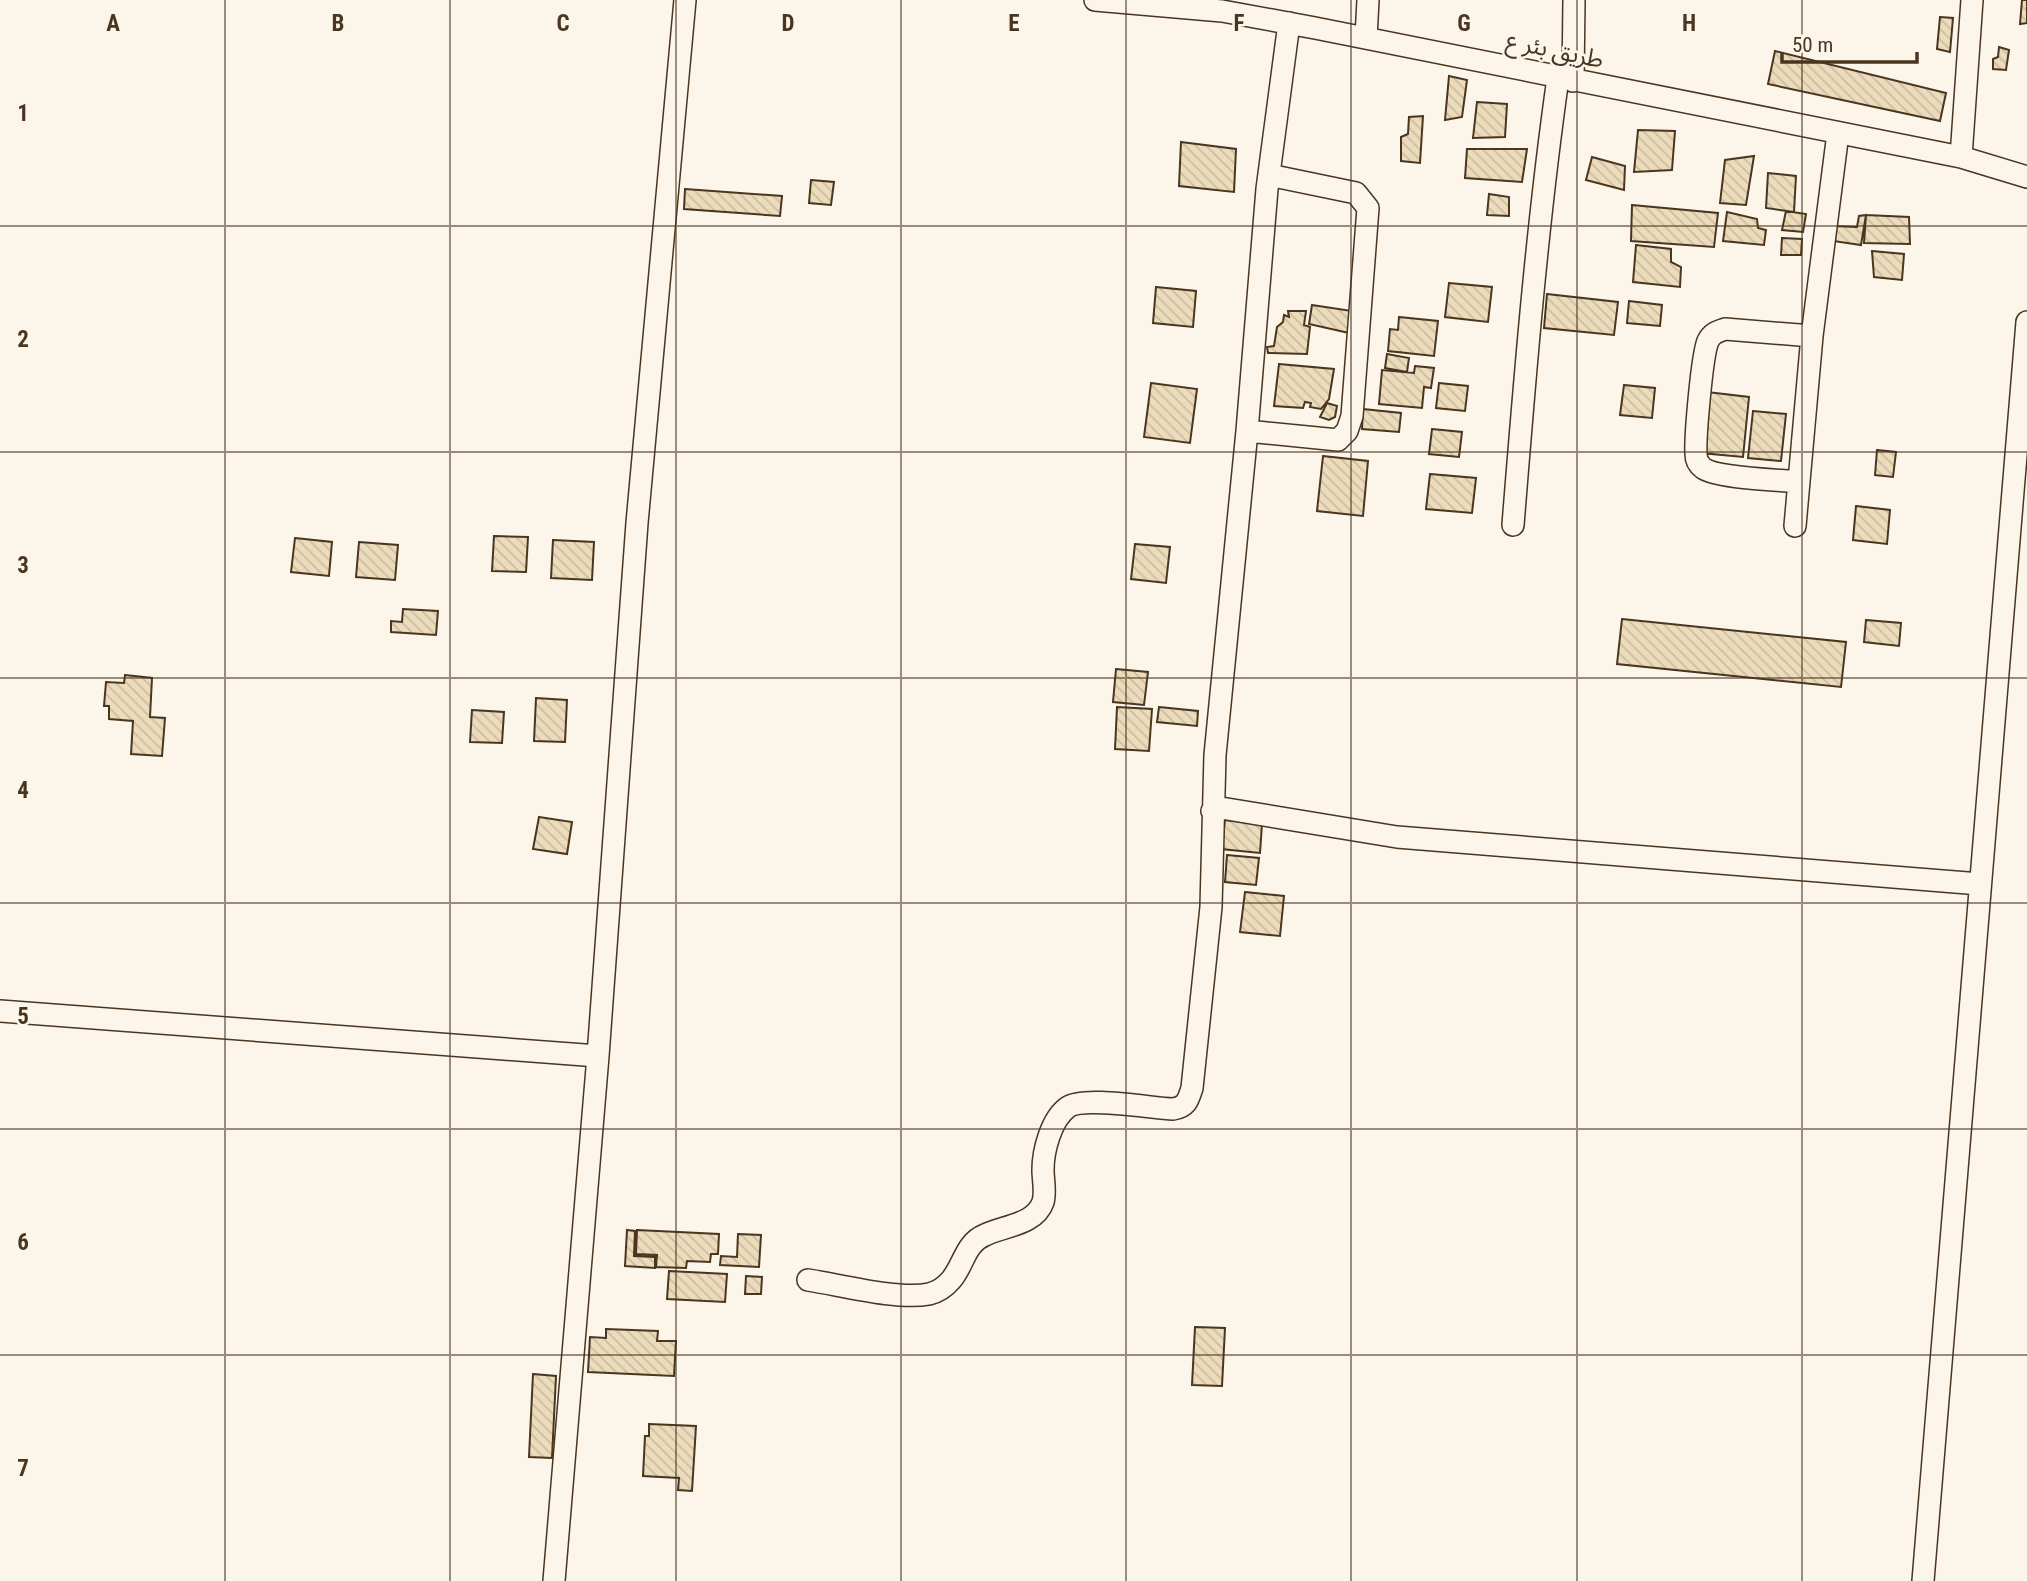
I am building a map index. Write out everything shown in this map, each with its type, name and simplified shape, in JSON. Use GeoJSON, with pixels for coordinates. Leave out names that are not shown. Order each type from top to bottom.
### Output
{"type":"FeatureCollection","features":[{"type":"Feature","properties":{"kind":"street"},"geometry":{"type":"LineString","coordinates":[[555,1581],[598,1056],[637,523],[685,0]]}},
{"type":"Feature","properties":{"kind":"street","name":"طريق بئر ع"},"geometry":{"type":"LineString","coordinates":[[1095,0],[1222,12],[1289,23],[1961,157],[2027,177]]}},
{"type":"Feature","properties":{"kind":"street"},"geometry":{"type":"LineString","coordinates":[[1366,38],[1368,0]]}},
{"type":"Feature","properties":{"kind":"street"},"geometry":{"type":"LineString","coordinates":[[1513,525],[1543,193],[1566,79],[1574,0]]}},
{"type":"Feature","properties":{"kind":"street"},"geometry":{"type":"LineString","coordinates":[[1961,157],[1972,0]]}},
{"type":"Feature","properties":{"kind":"street"},"geometry":{"type":"LineString","coordinates":[[808,1280],[901,1294],[927,1294],[938,1291],[946,1286],[957,1272],[971,1244],[983,1235],[1017,1224],[1039,1209],[1043,1201],[1043,1168],[1048,1141],[1057,1121],[1068,1107],[1087,1102],[1173,1110],[1182,1108],[1188,1101],[1192,1088],[1211,907],[1215,755],[1269,175],[1289,23]]}},
{"type":"Feature","properties":{"kind":"street"},"geometry":{"type":"LineString","coordinates":[[1796,526],[1812,337],[1838,133]]}},
{"type":"Feature","properties":{"kind":"street"},"geometry":{"type":"LineString","coordinates":[[1247,431],[1338,440],[1347,431],[1352,416],[1368,208],[1356,193],[1269,175]]}},
{"type":"Feature","properties":{"kind":"street"},"geometry":{"type":"LineString","coordinates":[[1923,1581],[2027,322]]}},
{"type":"Feature","properties":{"kind":"street"},"geometry":{"type":"LineString","coordinates":[[1799,482],[1723,474],[1701,467],[1696,454],[1699,414],[1705,354],[1708,341],[1714,332],[1725,330],[1812,337]]}},
{"type":"Feature","properties":{"kind":"street"},"geometry":{"type":"LineString","coordinates":[[1212,811],[1221,808],[1397,837],[1980,884]]}},
{"type":"Feature","properties":{"kind":"street"},"geometry":{"type":"LineString","coordinates":[[0,1011],[598,1056]]}},
{"type":"Feature","properties":{"kind":"building"},"geometry":{"type":"Polygon","coordinates":[[[2022,0],[2027,0],[2027,23],[2020,24],[2022,0]]]}},
{"type":"Feature","properties":{"kind":"building"},"geometry":{"type":"Polygon","coordinates":[[[1940,17],[1953,18],[1950,52],[1937,49],[1940,17]]]}},
{"type":"Feature","properties":{"kind":"building"},"geometry":{"type":"Polygon","coordinates":[[[1999,47],[2009,50],[2006,70],[1993,69],[1993,59],[1998,57],[1999,47]]]}},
{"type":"Feature","properties":{"kind":"building"},"geometry":{"type":"Polygon","coordinates":[[[1775,51],[1946,93],[1940,121],[1768,84],[1775,51]]]}},
{"type":"Feature","properties":{"kind":"building"},"geometry":{"type":"Polygon","coordinates":[[[1449,76],[1467,80],[1462,117],[1445,120],[1449,76]]]}},
{"type":"Feature","properties":{"kind":"building"},"geometry":{"type":"Polygon","coordinates":[[[1477,102],[1507,104],[1505,137],[1473,138],[1477,102]]]}},
{"type":"Feature","properties":{"kind":"building"},"geometry":{"type":"Polygon","coordinates":[[[1423,116],[1420,163],[1401,161],[1401,137],[1408,134],[1409,117],[1423,116]]]}},
{"type":"Feature","properties":{"kind":"building"},"geometry":{"type":"Polygon","coordinates":[[[1638,130],[1675,131],[1672,170],[1634,172],[1638,130]]]}},
{"type":"Feature","properties":{"kind":"building"},"geometry":{"type":"Polygon","coordinates":[[[1181,142],[1236,149],[1234,192],[1179,186],[1181,142]]]}},
{"type":"Feature","properties":{"kind":"building"},"geometry":{"type":"Polygon","coordinates":[[[1467,149],[1527,149],[1522,182],[1465,178],[1467,149]]]}},
{"type":"Feature","properties":{"kind":"building"},"geometry":{"type":"Polygon","coordinates":[[[1754,156],[1746,205],[1720,203],[1725,160],[1754,156]]]}},
{"type":"Feature","properties":{"kind":"building"},"geometry":{"type":"Polygon","coordinates":[[[1592,157],[1625,166],[1624,190],[1586,180],[1592,157]]]}},
{"type":"Feature","properties":{"kind":"building"},"geometry":{"type":"Polygon","coordinates":[[[1768,173],[1796,176],[1794,212],[1766,208],[1768,173]]]}},
{"type":"Feature","properties":{"kind":"building"},"geometry":{"type":"Polygon","coordinates":[[[811,180],[834,182],[831,205],[809,203],[811,180]]]}},
{"type":"Feature","properties":{"kind":"building"},"geometry":{"type":"Polygon","coordinates":[[[685,189],[782,196],[780,216],[684,209],[685,189]]]}},
{"type":"Feature","properties":{"kind":"building"},"geometry":{"type":"Polygon","coordinates":[[[1489,194],[1509,197],[1509,216],[1487,215],[1489,194]]]}},
{"type":"Feature","properties":{"kind":"building"},"geometry":{"type":"Polygon","coordinates":[[[1632,205],[1718,213],[1714,247],[1631,241],[1632,205]]]}},
{"type":"Feature","properties":{"kind":"building"},"geometry":{"type":"Polygon","coordinates":[[[1786,211],[1806,214],[1803,232],[1782,230],[1786,211]]]}},
{"type":"Feature","properties":{"kind":"building"},"geometry":{"type":"Polygon","coordinates":[[[1727,212],[1757,219],[1758,228],[1766,230],[1764,245],[1723,241],[1727,212]]]}},
{"type":"Feature","properties":{"kind":"building"},"geometry":{"type":"Polygon","coordinates":[[[1866,215],[1909,217],[1910,244],[1864,243],[1866,215]]]}},
{"type":"Feature","properties":{"kind":"building"},"geometry":{"type":"Polygon","coordinates":[[[1866,215],[1861,245],[1833,241],[1833,226],[1857,227],[1859,216],[1866,215]]]}},
{"type":"Feature","properties":{"kind":"building"},"geometry":{"type":"Polygon","coordinates":[[[1782,238],[1802,239],[1801,255],[1781,255],[1782,238]]]}},
{"type":"Feature","properties":{"kind":"building"},"geometry":{"type":"Polygon","coordinates":[[[1636,245],[1671,249],[1671,262],[1681,267],[1680,287],[1633,282],[1636,245]]]}},
{"type":"Feature","properties":{"kind":"building"},"geometry":{"type":"Polygon","coordinates":[[[1872,251],[1904,254],[1902,280],[1874,277],[1872,251]]]}},
{"type":"Feature","properties":{"kind":"building"},"geometry":{"type":"Polygon","coordinates":[[[1449,283],[1492,287],[1488,322],[1445,317],[1449,283]]]}},
{"type":"Feature","properties":{"kind":"building"},"geometry":{"type":"Polygon","coordinates":[[[1156,287],[1196,291],[1193,327],[1153,323],[1156,287]]]}},
{"type":"Feature","properties":{"kind":"building"},"geometry":{"type":"Polygon","coordinates":[[[1547,294],[1618,302],[1614,335],[1544,328],[1547,294]]]}},
{"type":"Feature","properties":{"kind":"building"},"geometry":{"type":"Polygon","coordinates":[[[1629,301],[1662,305],[1660,326],[1627,323],[1629,301]]]}},
{"type":"Feature","properties":{"kind":"building"},"geometry":{"type":"Polygon","coordinates":[[[1312,305],[1352,311],[1349,333],[1309,324],[1312,305]]]}},
{"type":"Feature","properties":{"kind":"building"},"geometry":{"type":"Polygon","coordinates":[[[1288,311],[1306,311],[1304,325],[1310,327],[1307,354],[1268,353],[1267,347],[1274,346],[1277,327],[1283,322],[1284,315],[1289,317],[1288,311]]]}},
{"type":"Feature","properties":{"kind":"building"},"geometry":{"type":"Polygon","coordinates":[[[1399,317],[1438,321],[1434,356],[1388,351],[1390,329],[1398,330],[1399,317]]]}},
{"type":"Feature","properties":{"kind":"building"},"geometry":{"type":"Polygon","coordinates":[[[1387,354],[1409,358],[1407,372],[1385,368],[1387,354]]]}},
{"type":"Feature","properties":{"kind":"building"},"geometry":{"type":"Polygon","coordinates":[[[1279,364],[1334,369],[1329,399],[1321,409],[1310,407],[1311,403],[1305,402],[1303,408],[1274,406],[1279,364]]]}},
{"type":"Feature","properties":{"kind":"building"},"geometry":{"type":"Polygon","coordinates":[[[1415,366],[1434,368],[1431,388],[1424,387],[1422,408],[1379,404],[1382,370],[1414,373],[1415,366]]]}},
{"type":"Feature","properties":{"kind":"building"},"geometry":{"type":"Polygon","coordinates":[[[1151,383],[1197,389],[1190,443],[1144,437],[1151,383]]]}},
{"type":"Feature","properties":{"kind":"building"},"geometry":{"type":"Polygon","coordinates":[[[1439,383],[1468,386],[1465,411],[1436,408],[1439,383]]]}},
{"type":"Feature","properties":{"kind":"building"},"geometry":{"type":"Polygon","coordinates":[[[1624,385],[1655,388],[1652,418],[1620,415],[1624,385]]]}},
{"type":"Feature","properties":{"kind":"building"},"geometry":{"type":"Polygon","coordinates":[[[1707,392],[1749,397],[1743,457],[1701,453],[1707,392]]]}},
{"type":"Feature","properties":{"kind":"building"},"geometry":{"type":"Polygon","coordinates":[[[1327,403],[1337,406],[1335,417],[1329,420],[1320,417],[1327,403]]]}},
{"type":"Feature","properties":{"kind":"building"},"geometry":{"type":"Polygon","coordinates":[[[1363,409],[1401,413],[1399,432],[1362,429],[1363,409]]]}},
{"type":"Feature","properties":{"kind":"building"},"geometry":{"type":"Polygon","coordinates":[[[1753,411],[1786,414],[1781,461],[1748,458],[1753,411]]]}},
{"type":"Feature","properties":{"kind":"building"},"geometry":{"type":"Polygon","coordinates":[[[1432,429],[1462,432],[1459,457],[1429,454],[1432,429]]]}},
{"type":"Feature","properties":{"kind":"building"},"geometry":{"type":"Polygon","coordinates":[[[1877,450],[1896,452],[1893,477],[1875,475],[1877,450]]]}},
{"type":"Feature","properties":{"kind":"building"},"geometry":{"type":"Polygon","coordinates":[[[1323,456],[1368,461],[1363,516],[1317,511],[1323,456]]]}},
{"type":"Feature","properties":{"kind":"building"},"geometry":{"type":"Polygon","coordinates":[[[1430,474],[1476,478],[1472,513],[1426,509],[1430,474]]]}},
{"type":"Feature","properties":{"kind":"building"},"geometry":{"type":"Polygon","coordinates":[[[1856,506],[1890,510],[1887,544],[1853,540],[1856,506]]]}},
{"type":"Feature","properties":{"kind":"building"},"geometry":{"type":"Polygon","coordinates":[[[494,536],[528,537],[526,572],[492,571],[494,536]]]}},
{"type":"Feature","properties":{"kind":"building"},"geometry":{"type":"Polygon","coordinates":[[[295,538],[332,542],[329,576],[291,572],[295,538]]]}},
{"type":"Feature","properties":{"kind":"building"},"geometry":{"type":"Polygon","coordinates":[[[553,540],[594,542],[592,580],[551,578],[553,540]]]}},
{"type":"Feature","properties":{"kind":"building"},"geometry":{"type":"Polygon","coordinates":[[[359,542],[398,545],[395,580],[356,577],[359,542]]]}},
{"type":"Feature","properties":{"kind":"building"},"geometry":{"type":"Polygon","coordinates":[[[1135,544],[1170,547],[1166,583],[1131,579],[1135,544]]]}},
{"type":"Feature","properties":{"kind":"building"},"geometry":{"type":"Polygon","coordinates":[[[403,609],[438,611],[436,635],[391,632],[391,621],[402,622],[403,609]]]}},
{"type":"Feature","properties":{"kind":"building"},"geometry":{"type":"Polygon","coordinates":[[[1622,619],[1846,642],[1841,687],[1617,664],[1622,619]]]}},
{"type":"Feature","properties":{"kind":"building"},"geometry":{"type":"Polygon","coordinates":[[[1866,620],[1901,623],[1899,646],[1864,642],[1866,620]]]}},
{"type":"Feature","properties":{"kind":"building"},"geometry":{"type":"Polygon","coordinates":[[[1116,669],[1148,672],[1144,705],[1113,702],[1116,669]]]}},
{"type":"Feature","properties":{"kind":"building"},"geometry":{"type":"Polygon","coordinates":[[[125,675],[152,678],[150,717],[165,718],[162,756],[131,754],[133,721],[109,719],[109,706],[104,706],[106,682],[124,683],[125,675]]]}},
{"type":"Feature","properties":{"kind":"building"},"geometry":{"type":"Polygon","coordinates":[[[536,698],[567,700],[565,742],[534,741],[536,698]]]}},
{"type":"Feature","properties":{"kind":"building"},"geometry":{"type":"Polygon","coordinates":[[[1117,707],[1152,709],[1149,751],[1115,749],[1117,707]]]}},
{"type":"Feature","properties":{"kind":"building"},"geometry":{"type":"Polygon","coordinates":[[[1159,707],[1198,711],[1197,726],[1157,722],[1159,707]]]}},
{"type":"Feature","properties":{"kind":"building"},"geometry":{"type":"Polygon","coordinates":[[[472,710],[504,712],[502,743],[470,742],[472,710]]]}},
{"type":"Feature","properties":{"kind":"building"},"geometry":{"type":"Polygon","coordinates":[[[539,817],[572,822],[567,854],[533,849],[539,817]]]}},
{"type":"Feature","properties":{"kind":"building"},"geometry":{"type":"Polygon","coordinates":[[[1225,820],[1262,824],[1260,853],[1221,849],[1225,820]]]}},
{"type":"Feature","properties":{"kind":"building"},"geometry":{"type":"Polygon","coordinates":[[[1227,855],[1259,858],[1256,885],[1225,882],[1227,855]]]}},
{"type":"Feature","properties":{"kind":"building"},"geometry":{"type":"Polygon","coordinates":[[[1245,892],[1284,896],[1280,936],[1240,932],[1245,892]]]}},
{"type":"Feature","properties":{"kind":"building"},"geometry":{"type":"Polygon","coordinates":[[[627,1230],[635,1231],[634,1256],[655,1257],[655,1268],[625,1266],[627,1230]]]}},
{"type":"Feature","properties":{"kind":"building"},"geometry":{"type":"Polygon","coordinates":[[[637,1230],[719,1234],[718,1254],[711,1254],[710,1262],[687,1261],[686,1268],[656,1267],[657,1255],[636,1254],[637,1230]]]}},
{"type":"Feature","properties":{"kind":"building"},"geometry":{"type":"Polygon","coordinates":[[[738,1234],[761,1235],[759,1267],[720,1265],[721,1256],[737,1257],[738,1234]]]}},
{"type":"Feature","properties":{"kind":"building"},"geometry":{"type":"Polygon","coordinates":[[[669,1271],[727,1274],[725,1302],[667,1299],[669,1271]]]}},
{"type":"Feature","properties":{"kind":"building"},"geometry":{"type":"Polygon","coordinates":[[[746,1276],[762,1277],[761,1294],[745,1294],[746,1276]]]}},
{"type":"Feature","properties":{"kind":"building"},"geometry":{"type":"Polygon","coordinates":[[[1195,1327],[1225,1328],[1222,1386],[1192,1385],[1195,1327]]]}},
{"type":"Feature","properties":{"kind":"building"},"geometry":{"type":"Polygon","coordinates":[[[606,1329],[658,1331],[657,1341],[676,1341],[674,1376],[588,1372],[590,1337],[606,1338],[606,1329]]]}},
{"type":"Feature","properties":{"kind":"building"},"geometry":{"type":"Polygon","coordinates":[[[533,1374],[556,1376],[552,1458],[529,1457],[533,1374]]]}},
{"type":"Feature","properties":{"kind":"building"},"geometry":{"type":"Polygon","coordinates":[[[649,1424],[696,1426],[692,1491],[678,1490],[679,1478],[643,1476],[645,1436],[649,1436],[649,1424]]]}}]}
